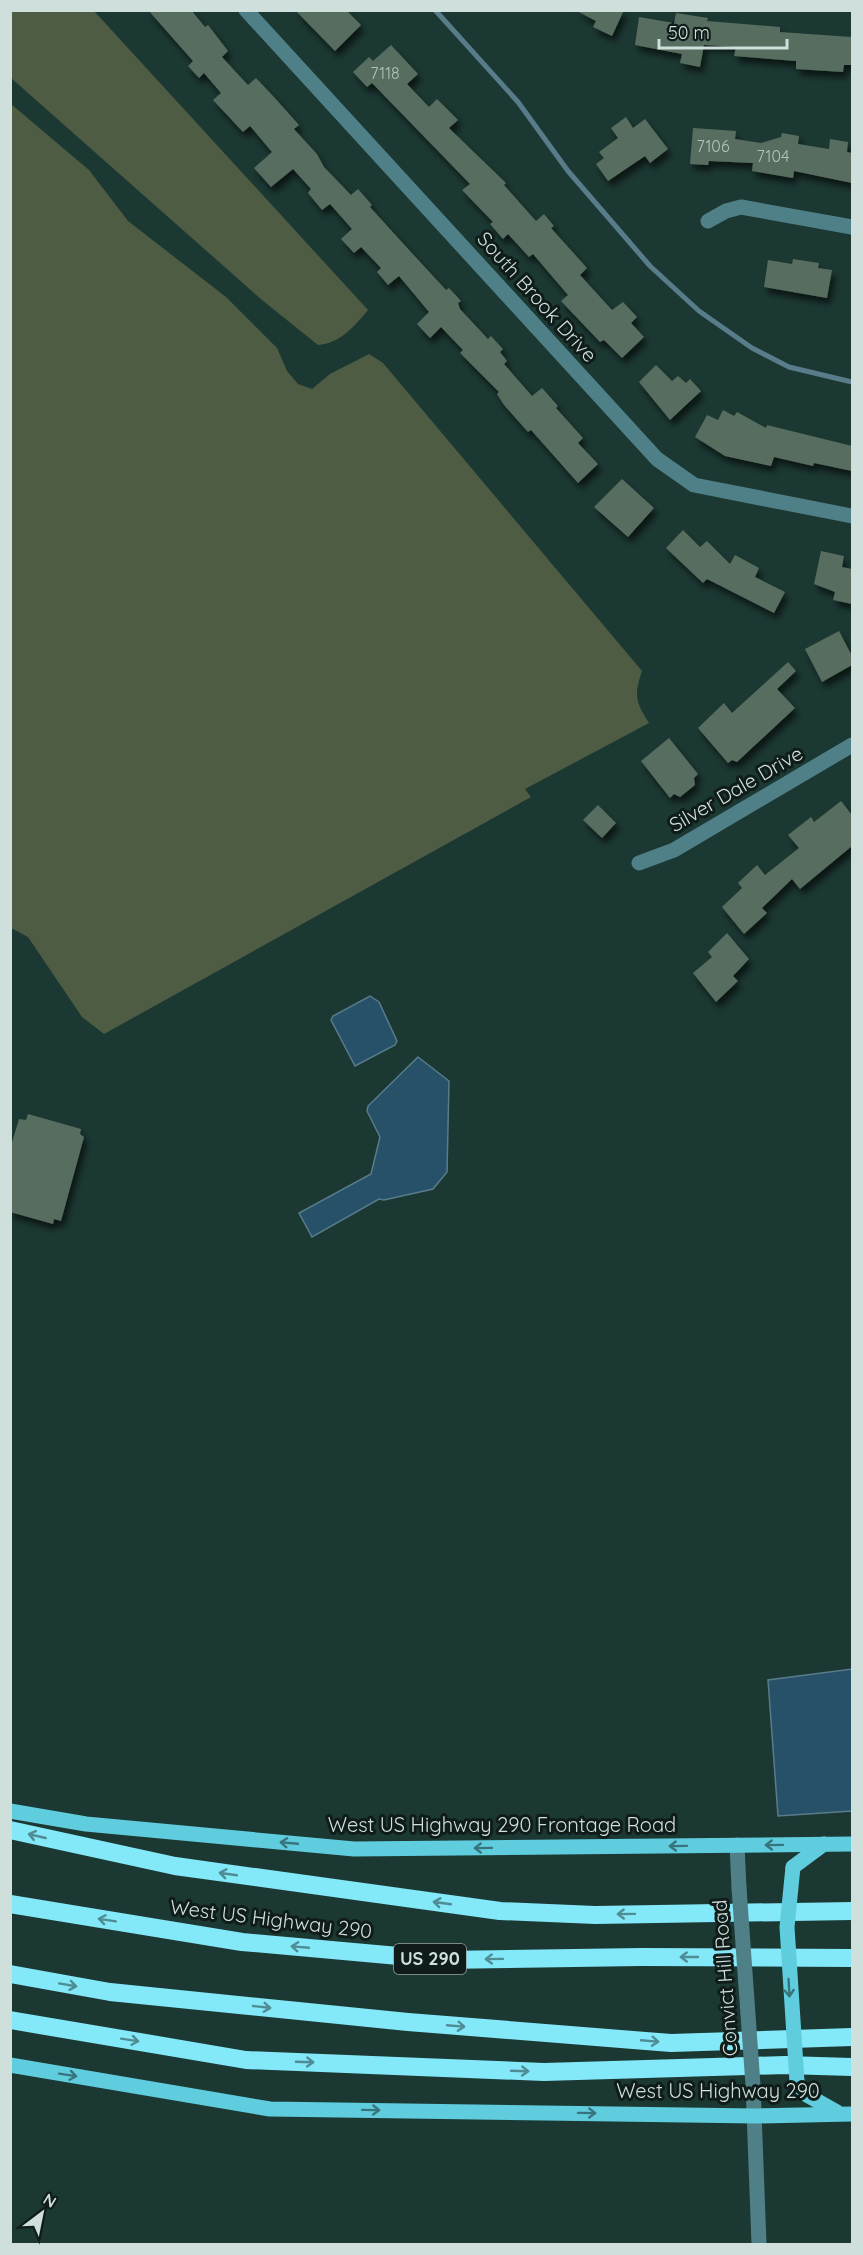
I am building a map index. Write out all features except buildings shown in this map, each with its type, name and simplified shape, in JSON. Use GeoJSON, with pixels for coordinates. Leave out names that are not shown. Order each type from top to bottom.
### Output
{"type":"FeatureCollection","features":[{"type":"Feature","properties":{"kind":"highway"},"geometry":{"type":"LineString","coordinates":[[10,1830],[175,1866],[500,1911],[595,1915],[852,1911]]}},
{"type":"Feature","properties":{"kind":"highway","name":"West US Highway 290"},"geometry":{"type":"LineString","coordinates":[[10,1904],[242,1942],[443,1960],[641,1957],[852,1958]]}},
{"type":"Feature","properties":{"kind":"highway"},"geometry":{"type":"LineString","coordinates":[[10,1974],[110,1992],[408,2022],[671,2043],[852,2037]]}},
{"type":"Feature","properties":{"kind":"highway"},"geometry":{"type":"LineString","coordinates":[[10,2020],[246,2060],[544,2072],[784,2065],[852,2067]]}},
{"type":"Feature","properties":{"kind":"highway"},"geometry":{"type":"LineString","coordinates":[[784,2065],[852,2057]]}},
{"type":"Feature","properties":{"kind":"main road","name":"West US Highway 290 Frontage Road"},"geometry":{"type":"LineString","coordinates":[[10,1811],[86,1824],[354,1849],[852,1844]]}},
{"type":"Feature","properties":{"kind":"main road"},"geometry":{"type":"LineString","coordinates":[[824,1844],[793,1868],[787,1927],[797,2082],[805,2094],[847,2114]]}},
{"type":"Feature","properties":{"kind":"main road","name":"West US Highway 290"},"geometry":{"type":"LineString","coordinates":[[10,2065],[270,2109],[756,2116],[847,2114]]}},
{"type":"Feature","properties":{"kind":"street","name":"South Brook Drive"},"geometry":{"type":"LineString","coordinates":[[246,10],[657,459],[694,485],[852,516]]}},
{"type":"Feature","properties":{"kind":"street"},"geometry":{"type":"LineString","coordinates":[[708,221],[726,211],[741,207],[852,227]]}},
{"type":"Feature","properties":{"kind":"street","name":"Silver Dale Drive"},"geometry":{"type":"LineString","coordinates":[[639,863],[674,850],[852,745]]}},
{"type":"Feature","properties":{"kind":"street","name":"Convict Hill Road"},"geometry":{"type":"LineString","coordinates":[[737,1845],[756,2116],[759,2244]]}},
{"type":"Feature","properties":{"kind":"green space"},"geometry":{"type":"Polygon","coordinates":[[[11,10],[94,11],[368,310],[358,322],[340,338],[318,345],[262,300],[11,78],[11,10]]]}},
{"type":"Feature","properties":{"kind":"green space"},"geometry":{"type":"Polygon","coordinates":[[[11,104],[89,170],[128,221],[226,297],[277,348],[287,371],[298,384],[312,389],[330,374],[369,354],[383,363],[642,671],[637,698],[649,723],[525,789],[531,797],[104,1034],[82,1017],[28,937],[11,928],[11,104]]]}},
{"type":"Feature","properties":{"kind":"water"},"geometry":{"type":"Polygon","coordinates":[[[370,996],[379,1002],[397,1041],[395,1045],[355,1066],[331,1020],[333,1016],[370,996]]]}},
{"type":"Feature","properties":{"kind":"water"},"geometry":{"type":"Polygon","coordinates":[[[418,1057],[449,1081],[447,1172],[433,1189],[384,1200],[379,1199],[312,1237],[299,1213],[371,1174],[380,1137],[367,1111],[368,1106],[418,1057]]]}},
{"type":"Feature","properties":{"kind":"water"},"geometry":{"type":"Polygon","coordinates":[[[852,1669],[852,1811],[778,1816],[768,1680],[852,1669]]]}},
{"type":"Feature","properties":{"kind":"waterway"},"geometry":{"type":"LineString","coordinates":[[435,10],[518,102],[568,171],[650,266],[699,311],[752,348],[789,367],[852,382]]}}]}
